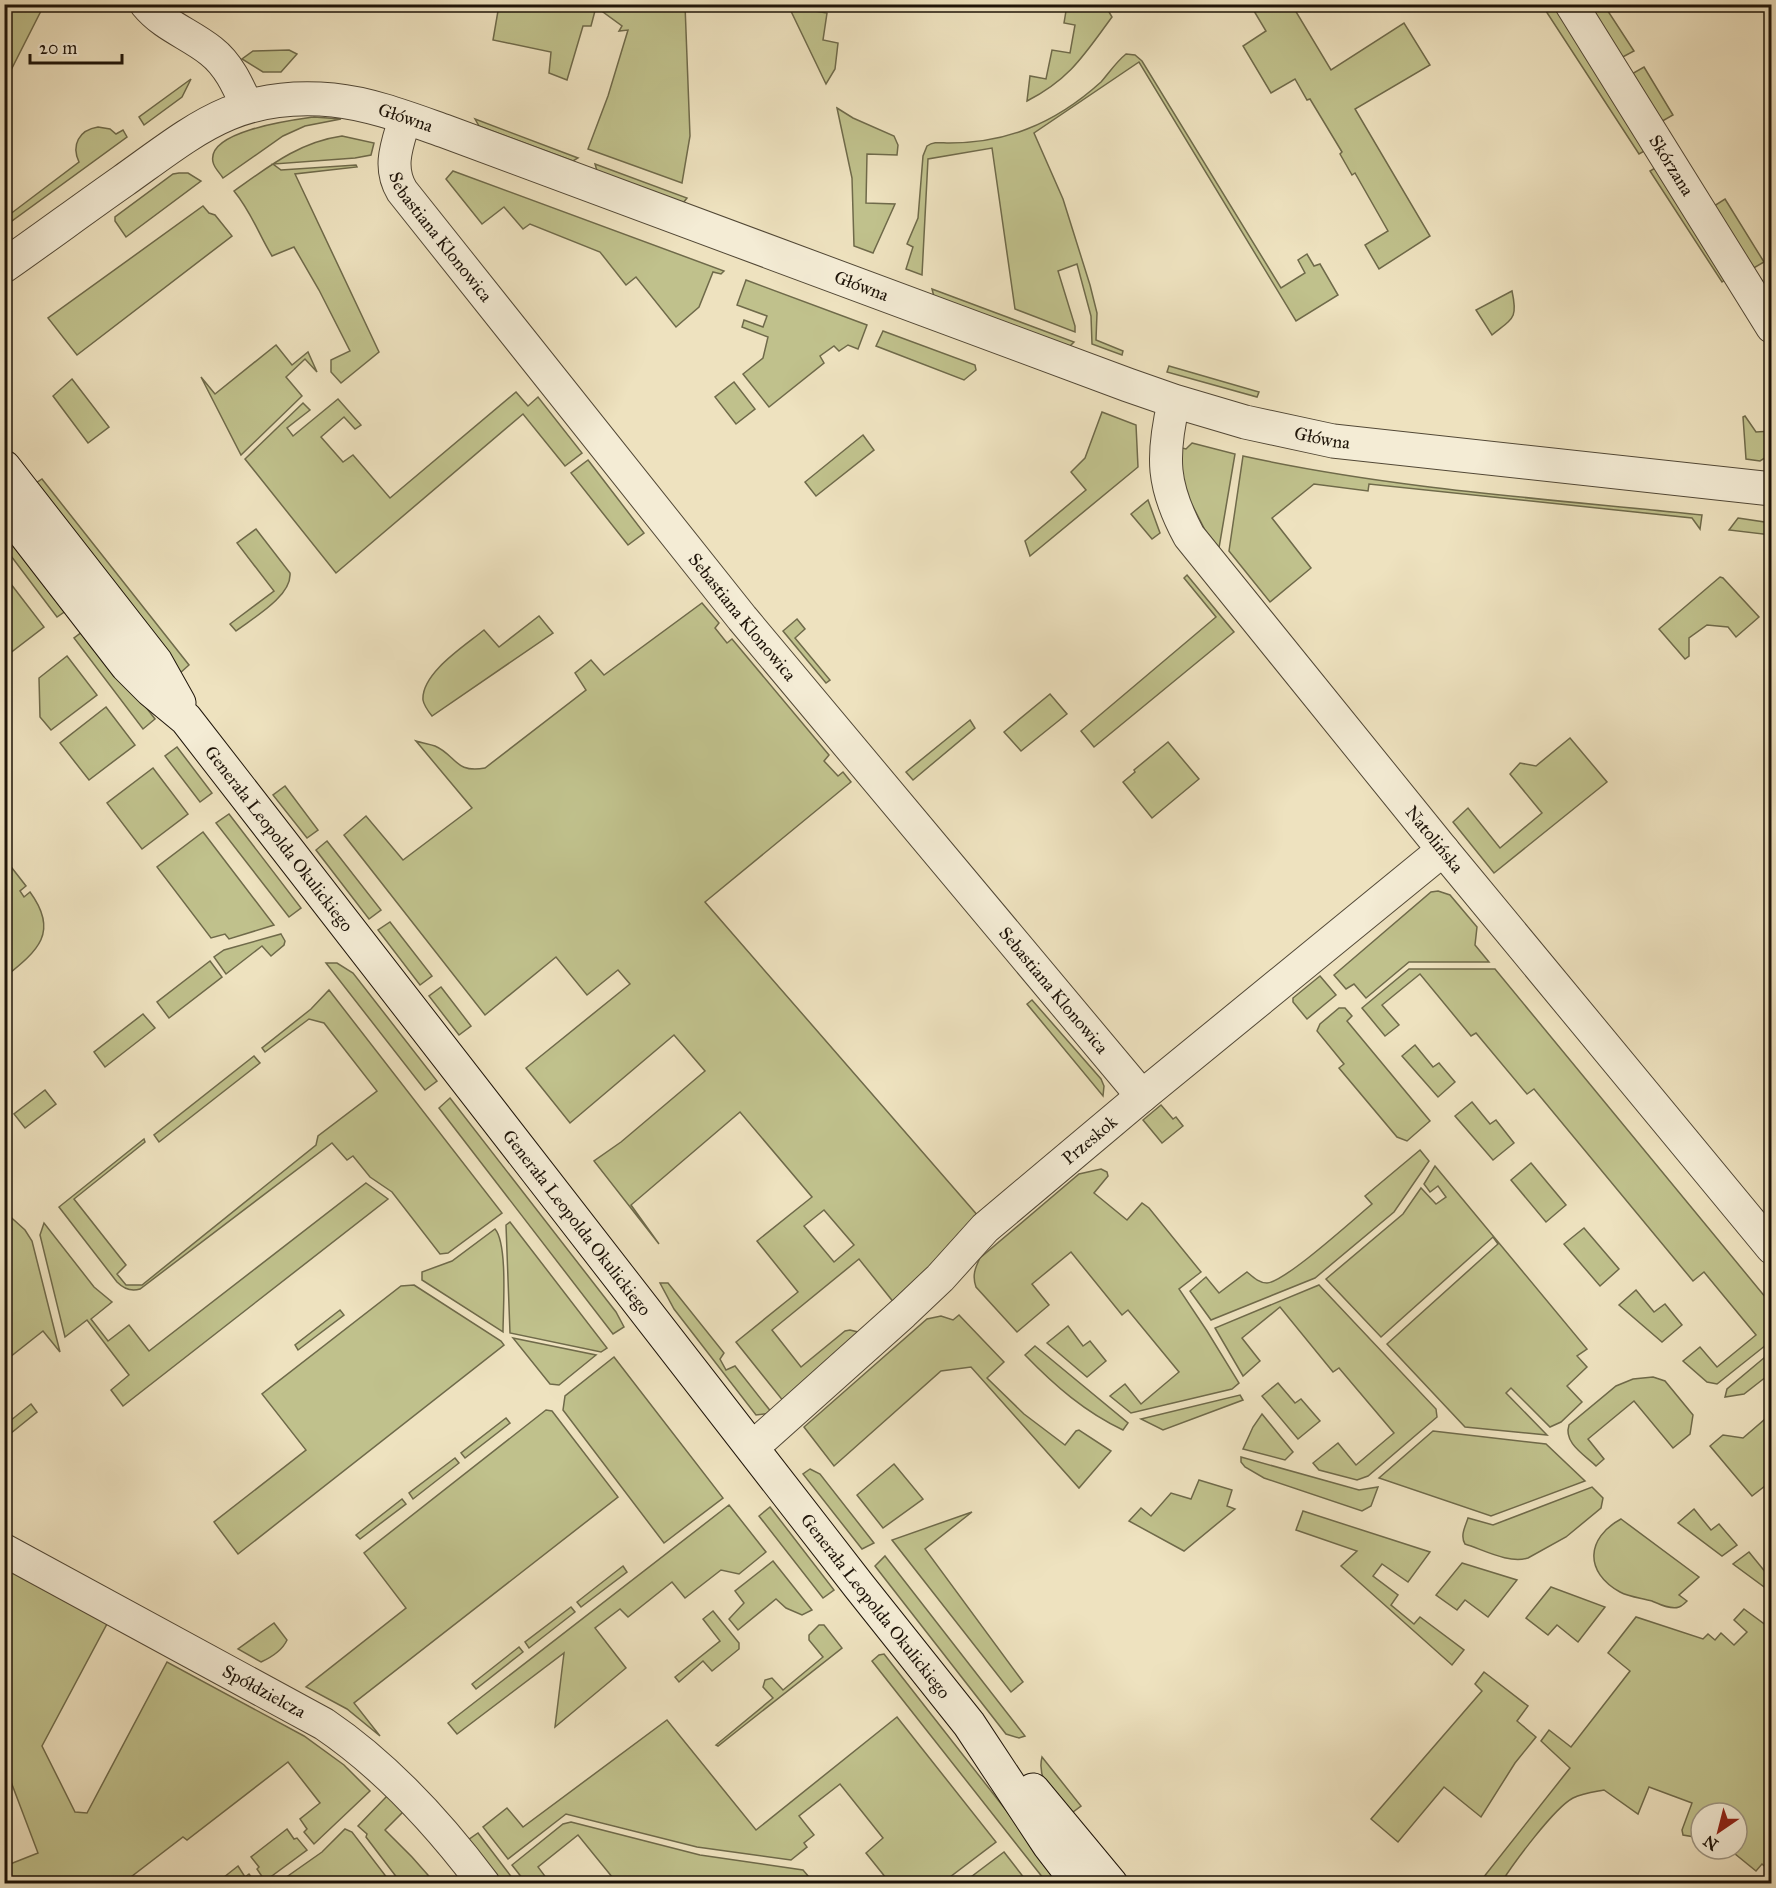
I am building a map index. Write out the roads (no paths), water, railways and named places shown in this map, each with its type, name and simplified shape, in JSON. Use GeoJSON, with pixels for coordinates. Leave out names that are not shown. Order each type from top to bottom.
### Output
{"type":"FeatureCollection","features":[{"type":"Feature","properties":{"kind":"main road","name":"Główna"},"geometry":{"type":"LineString","coordinates":[[4,266],[185,135],[217,117],[247,106],[285,100],[333,100],[374,108],[405,118],[1174,401],[1245,422],[1333,441],[1772,489]]}},
{"type":"Feature","properties":{"kind":"main road","name":"Generała Leopolda Okulickiego"},"geometry":{"type":"LineString","coordinates":[[4,467],[156,662],[174,692],[186,719]]}},
{"type":"Feature","properties":{"kind":"main road","name":"Generała Leopolda Okulickiego"},"geometry":{"type":"LineString","coordinates":[[4,507],[127,666],[151,690],[186,719],[859,1586],[969,1724],[1036,1826],[1079,1884]]}},
{"type":"Feature","properties":{"kind":"main road","name":"Generała Leopolda Okulickiego"},"geometry":{"type":"LineString","coordinates":[[969,1724],[1028,1785],[1111,1884]]}},
{"type":"Feature","properties":{"kind":"street"},"geometry":{"type":"LineString","coordinates":[[146,4],[163,22],[212,51],[223,62],[247,106]]}},
{"type":"Feature","properties":{"kind":"street","name":"Skórzana"},"geometry":{"type":"LineString","coordinates":[[1571,4],[1772,327]]}},
{"type":"Feature","properties":{"kind":"street","name":"Sebastiana Klonowica"},"geometry":{"type":"LineString","coordinates":[[405,118],[393,162],[396,180],[402,191],[742,618],[1142,1096]]}},
{"type":"Feature","properties":{"kind":"street","name":"Natolińska"},"geometry":{"type":"LineString","coordinates":[[1174,401],[1166,440],[1166,478],[1177,513],[1189,536],[1443,850],[1772,1248]]}},
{"type":"Feature","properties":{"kind":"street","name":"Przeskok"},"geometry":{"type":"LineString","coordinates":[[753,1447],[933,1285],[985,1228],[1142,1096],[1443,850]]}},
{"type":"Feature","properties":{"kind":"street","name":"Spółdzielcza"},"geometry":{"type":"LineString","coordinates":[[4,1550],[324,1724],[371,1761],[438,1827],[484,1884]]}}]}
